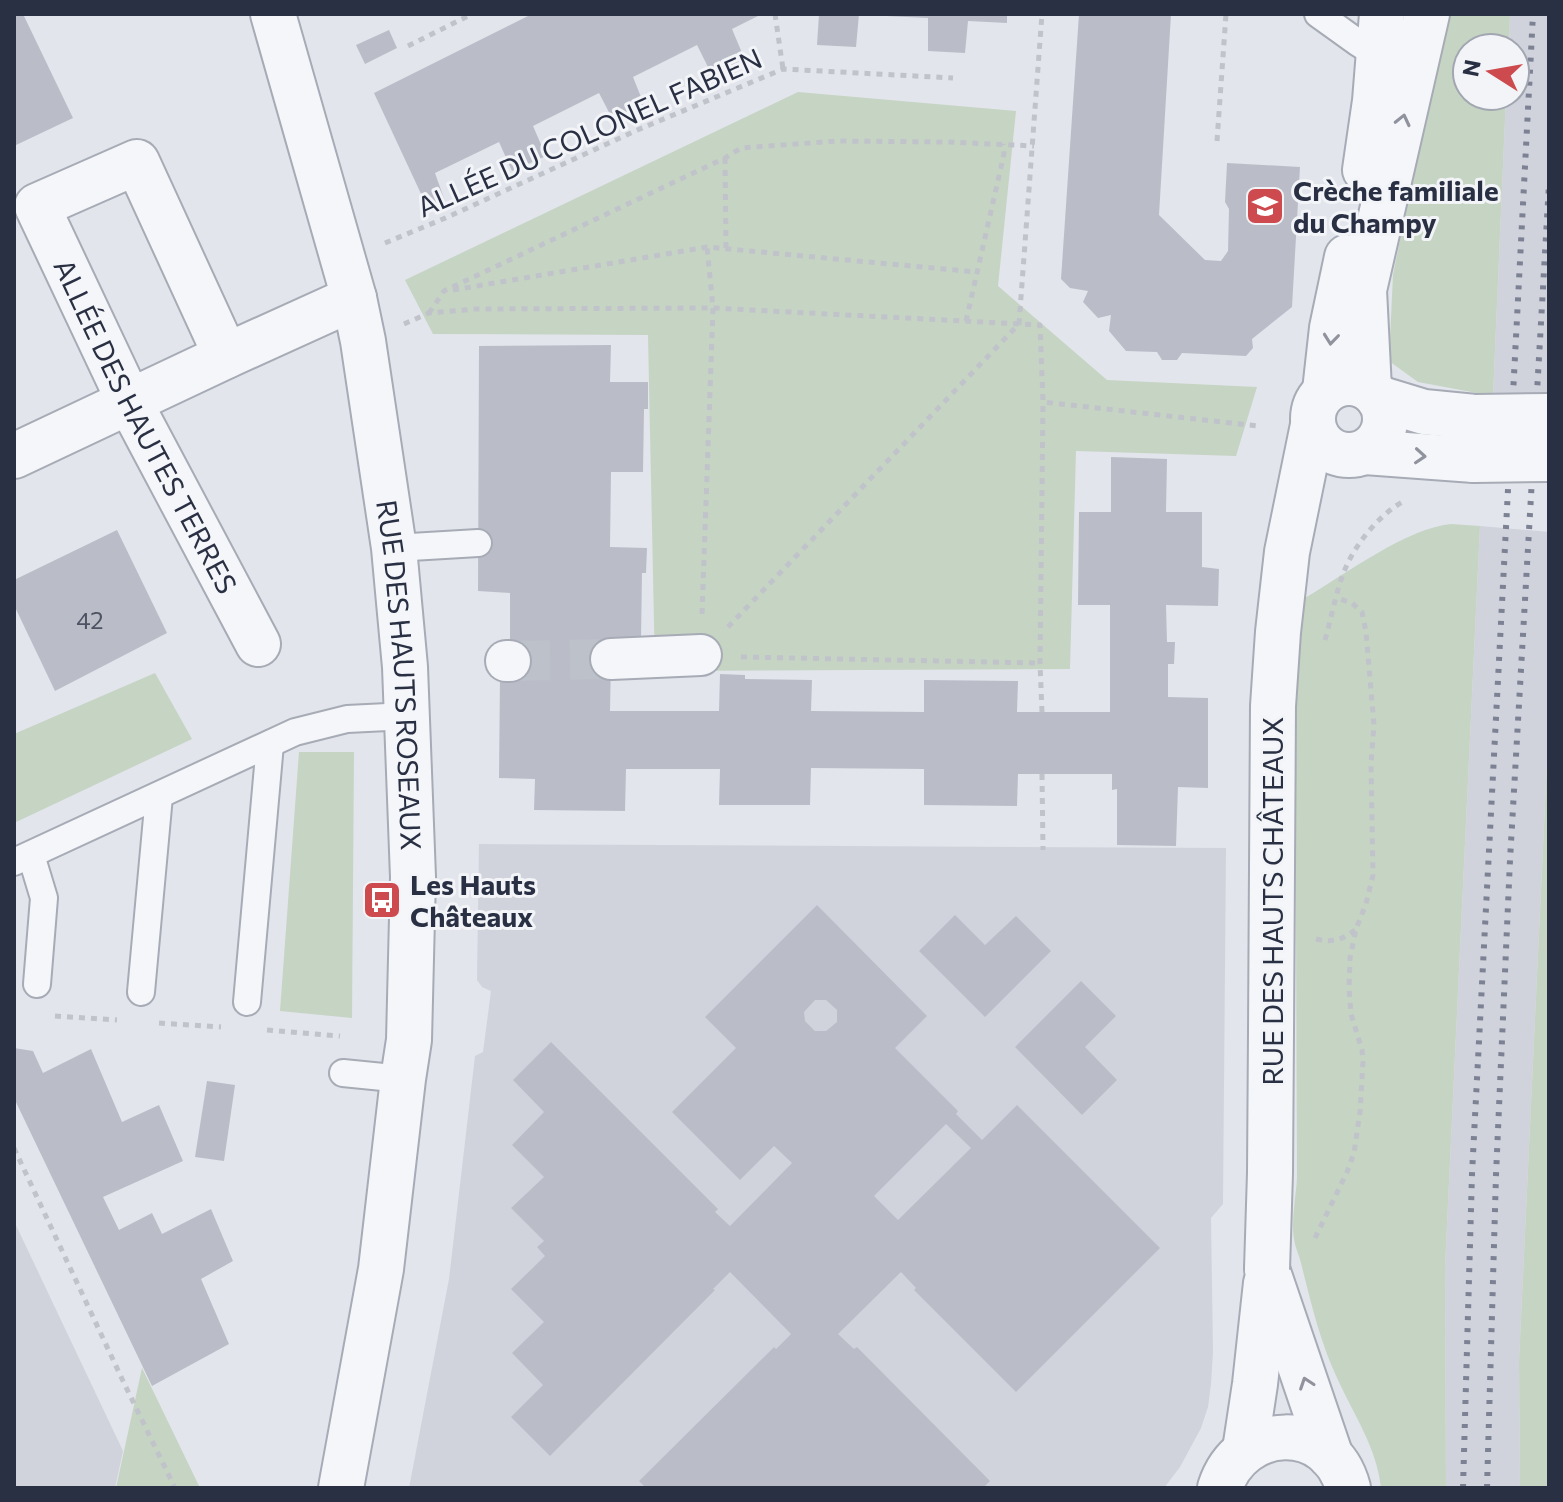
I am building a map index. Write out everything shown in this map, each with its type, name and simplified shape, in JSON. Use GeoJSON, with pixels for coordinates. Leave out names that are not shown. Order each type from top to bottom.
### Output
{"type":"FeatureCollection","features":[{"type":"Feature","properties":{"kind":"street","name":"RUE DES HAUTS ROSEAUX"},"geometry":{"type":"LineString","coordinates":[[273,14],[363,341],[394,548],[408,716],[413,877],[406,1060],[381,1269],[341,1488]]}},
{"type":"Feature","properties":{"kind":"street"},"geometry":{"type":"LineString","coordinates":[[1359,454],[1380,438],[1384,428],[1385,417],[1373,394],[1364,290],[1427,14]]}},
{"type":"Feature","properties":{"kind":"street","name":"RUE DES HAUTS CHÂTEAUX"},"geometry":{"type":"LineString","coordinates":[[1245,1450],[1267,1269],[1273,706],[1278,632],[1291,534],[1319,408],[1368,154],[1381,35]]}},
{"type":"Feature","properties":{"kind":"street","name":"ALLÉE DES HAUTES TERRES"},"geometry":{"type":"LineString","coordinates":[[226,356],[137,162],[37,206],[129,401],[258,644]]}},
{"type":"Feature","properties":{"kind":"street"},"geometry":{"type":"LineString","coordinates":[[14,456],[226,356],[348,279]]}},
{"type":"Feature","properties":{"kind":"street"},"geometry":{"type":"LineString","coordinates":[[1549,416],[1475,417],[1424,412],[1347,383],[1335,386],[1319,408],[1322,445],[1342,455],[1474,460],[1549,459]]}},
{"type":"Feature","properties":{"kind":"street","name":"RUE DES HAUTS CHÂTEAUX"},"geometry":{"type":"LineString","coordinates":[[1291,534],[1320,483],[1359,454]]}},
{"type":"Feature","properties":{"kind":"street"},"geometry":{"type":"LineString","coordinates":[[611,659],[701,655]]}},
{"type":"Feature","properties":{"kind":"street","name":"RUE DES HAUTS CHÂTEAUX"},"geometry":{"type":"LineString","coordinates":[[1267,1269],[1340,1472]]}},
{"type":"Feature","properties":{"kind":"street"},"geometry":{"type":"LineString","coordinates":[[1220,1488],[1228,1468],[1245,1450],[1271,1439],[1292,1438],[1316,1446],[1340,1472]]}},
{"type":"Feature","properties":{"kind":"lane"},"geometry":{"type":"LineString","coordinates":[[1318,14],[1357,42],[1381,35]]}},
{"type":"Feature","properties":{"kind":"lane"},"geometry":{"type":"LineString","coordinates":[[394,548],[478,543]]}},
{"type":"Feature","properties":{"kind":"lane"},"geometry":{"type":"LineString","coordinates":[[37,984],[44,898],[22,858],[295,732],[347,719],[408,716]]}},
{"type":"Feature","properties":{"kind":"lane"},"geometry":{"type":"LineString","coordinates":[[247,1002],[270,744]]}},
{"type":"Feature","properties":{"kind":"lane"},"geometry":{"type":"LineString","coordinates":[[141,992],[159,796]]}},
{"type":"Feature","properties":{"kind":"lane"},"geometry":{"type":"LineString","coordinates":[[343,1073],[406,1060]]}},
{"type":"Feature","properties":{"kind":"path"},"geometry":{"type":"LineString","coordinates":[[408,46],[472,14]]}},
{"type":"Feature","properties":{"kind":"path"},"geometry":{"type":"LineString","coordinates":[[775,14],[783,69]]}},
{"type":"Feature","properties":{"kind":"path"},"geometry":{"type":"LineString","coordinates":[[701,655],[1019,324],[1042,14]]}},
{"type":"Feature","properties":{"kind":"path"},"geometry":{"type":"LineString","coordinates":[[1217,141],[1226,14]]}},
{"type":"Feature","properties":{"kind":"path","name":"ALLÉE DU COLONEL FABIEN"},"geometry":{"type":"LineString","coordinates":[[348,279],[443,219],[635,131],[783,69],[953,78]]}},
{"type":"Feature","properties":{"kind":"path"},"geometry":{"type":"LineString","coordinates":[[429,313],[444,291],[741,148],[837,141],[1034,146]]}},
{"type":"Feature","properties":{"kind":"path"},"geometry":{"type":"LineString","coordinates":[[966,321],[1004,154],[1003,144]]}},
{"type":"Feature","properties":{"kind":"path"},"geometry":{"type":"LineString","coordinates":[[725,158],[726,249]]}},
{"type":"Feature","properties":{"kind":"path"},"geometry":{"type":"LineString","coordinates":[[444,291],[707,247],[976,272]]}},
{"type":"Feature","properties":{"kind":"path"},"geometry":{"type":"LineString","coordinates":[[701,655],[713,308],[707,247]]}},
{"type":"Feature","properties":{"kind":"path"},"geometry":{"type":"LineString","coordinates":[[363,341],[429,313],[475,309],[713,308],[1040,325],[1043,402],[1042,712]]}},
{"type":"Feature","properties":{"kind":"path"},"geometry":{"type":"LineString","coordinates":[[1043,402],[1258,426]]}},
{"type":"Feature","properties":{"kind":"path"},"geometry":{"type":"LineString","coordinates":[[1313,1241],[1354,1153],[1363,1062],[1351,1014],[1350,958],[1373,875],[1371,764],[1374,725],[1366,632],[1362,612],[1352,603],[1337,598],[1346,566],[1373,526],[1387,512],[1410,498]]}},
{"type":"Feature","properties":{"kind":"path"},"geometry":{"type":"LineString","coordinates":[[701,655],[1040,663]]}},
{"type":"Feature","properties":{"kind":"path"},"geometry":{"type":"LineString","coordinates":[[1042,774],[1043,850]]}},
{"type":"Feature","properties":{"kind":"path"},"geometry":{"type":"LineString","coordinates":[[1316,938],[1335,941],[1356,929]]}},
{"type":"Feature","properties":{"kind":"path"},"geometry":{"type":"LineString","coordinates":[[46,1015],[125,1020]]}},
{"type":"Feature","properties":{"kind":"path"},"geometry":{"type":"LineString","coordinates":[[156,1023],[235,1028]]}},
{"type":"Feature","properties":{"kind":"path"},"geometry":{"type":"LineString","coordinates":[[267,1030],[406,1060]]}},
{"type":"Feature","properties":{"kind":"path"},"geometry":{"type":"LineString","coordinates":[[14,1148],[175,1488]]}},
{"type":"Feature","properties":{"kind":"shaded area"},"geometry":{"type":"Polygon","coordinates":[[[1510,14],[1549,14],[1549,396],[1493,396],[1505,112],[1531,112],[1531,32],[1509,32],[1510,14]]]}},
{"type":"Feature","properties":{"kind":"shaded area"},"geometry":{"type":"Polygon","coordinates":[[[1480,526],[1549,532],[1549,719],[1519,1361],[1520,1488],[1446,1488],[1445,1267],[1480,526]]]}},
{"type":"Feature","properties":{"kind":"shaded area"},"geometry":{"type":"Polygon","coordinates":[[[479,844],[1226,848],[1223,1204],[1211,1218],[1211,1384],[1201,1428],[1180,1467],[1164,1488],[409,1488],[449,1279],[475,1056],[483,1052],[491,991],[482,987],[477,980],[479,844]]]}},
{"type":"Feature","properties":{"kind":"shaded area"},"geometry":{"type":"Polygon","coordinates":[[[14,1221],[123,1451],[115,1488],[14,1488],[14,1221]]]}},
{"type":"Feature","properties":{"kind":"green space"},"geometry":{"type":"Polygon","coordinates":[[[1445,14],[1510,14],[1509,32],[1451,32],[1451,112],[1505,112],[1493,396],[1418,382],[1389,361],[1393,275],[1445,14]]]}},
{"type":"Feature","properties":{"kind":"green space"},"geometry":{"type":"Polygon","coordinates":[[[798,92],[1016,111],[998,286],[1107,380],[1257,387],[1236,456],[1076,451],[1070,669],[655,671],[648,335],[433,334],[405,280],[798,92]]]}},
{"type":"Feature","properties":{"kind":"green space"},"geometry":{"type":"Polygon","coordinates":[[[1451,524],[1480,526],[1445,1267],[1446,1488],[1381,1488],[1370,1445],[1321,1337],[1293,1232],[1297,1178],[1295,668],[1305,598],[1396,543],[1434,527],[1451,524]]]}},
{"type":"Feature","properties":{"kind":"green space"},"geometry":{"type":"Polygon","coordinates":[[[155,673],[192,739],[14,823],[14,734],[155,673]]]}},
{"type":"Feature","properties":{"kind":"green space"},"geometry":{"type":"Polygon","coordinates":[[[1549,719],[1549,1488],[1520,1488],[1519,1361],[1549,719]]]}},
{"type":"Feature","properties":{"kind":"green space"},"geometry":{"type":"Polygon","coordinates":[[[299,752],[354,752],[352,1018],[280,1011],[299,752]]]}},
{"type":"Feature","properties":{"kind":"green space"},"geometry":{"type":"Polygon","coordinates":[[[142,1368],[200,1488],[116,1488],[142,1368]]]}},
{"type":"Feature","properties":{"kind":"building"},"geometry":{"type":"Polygon","coordinates":[[[14,14],[23,14],[73,118],[14,146],[14,14]]]}},
{"type":"Feature","properties":{"kind":"building"},"geometry":{"type":"Polygon","coordinates":[[[532,14],[762,14],[732,29],[745,60],[712,75],[697,45],[633,77],[645,107],[614,122],[599,93],[533,126],[546,156],[512,171],[499,142],[435,173],[446,204],[429,211],[374,93],[532,14]]]}},
{"type":"Feature","properties":{"kind":"building"},"geometry":{"type":"Polygon","coordinates":[[[819,14],[859,14],[856,47],[817,45],[819,14]]]}},
{"type":"Feature","properties":{"kind":"building"},"geometry":{"type":"Polygon","coordinates":[[[886,14],[1007,14],[1007,23],[968,21],[965,53],[928,51],[928,18],[886,14]]]}},
{"type":"Feature","properties":{"kind":"building"},"geometry":{"type":"Polygon","coordinates":[[[1079,14],[1171,14],[1159,215],[1205,260],[1221,261],[1228,251],[1229,209],[1225,202],[1227,163],[1300,167],[1292,307],[1252,339],[1253,348],[1246,356],[1182,353],[1177,360],[1162,360],[1157,352],[1126,351],[1109,331],[1111,315],[1098,318],[1083,302],[1088,291],[1070,288],[1061,279],[1079,14]]]}},
{"type":"Feature","properties":{"kind":"building"},"geometry":{"type":"Polygon","coordinates":[[[389,30],[397,48],[365,64],[356,45],[389,30]]]}},
{"type":"Feature","properties":{"kind":"building"},"geometry":{"type":"Polygon","coordinates":[[[611,345],[610,382],[648,382],[648,409],[644,409],[643,472],[611,472],[610,547],[647,548],[646,573],[642,573],[641,639],[611,659],[610,711],[719,711],[720,674],[745,675],[745,679],[812,680],[811,711],[924,712],[924,680],[1018,681],[1017,712],[1110,712],[1110,605],[1078,605],[1079,512],[1111,512],[1111,457],[1167,459],[1166,512],[1202,512],[1202,567],[1219,569],[1218,606],[1166,605],[1167,642],[1175,642],[1174,664],[1168,664],[1168,697],[1208,698],[1208,788],[1178,787],[1176,846],[1117,845],[1117,789],[1112,790],[1112,774],[1018,774],[1017,806],[924,805],[924,769],[811,768],[810,805],[719,805],[720,769],[626,769],[625,811],[534,810],[535,779],[499,778],[500,677],[510,677],[510,593],[478,591],[479,346],[611,345]]]}},
{"type":"Feature","properties":{"kind":"building"},"geometry":{"type":"Polygon","coordinates":[[[117,530],[167,633],[55,691],[14,605],[14,580],[117,530]]]}},
{"type":"Feature","properties":{"kind":"building"},"geometry":{"type":"Polygon","coordinates":[[[817,905],[927,1016],[895,1048],[958,1111],[956,1114],[982,1140],[1017,1105],[1160,1248],[1016,1392],[914,1290],[916,1288],[901,1272],[838,1334],[854,1349],[857,1347],[990,1481],[983,1488],[646,1488],[639,1481],[774,1347],[776,1349],[791,1334],[730,1272],[550,1456],[511,1417],[543,1385],[512,1353],[544,1322],[511,1289],[545,1256],[537,1247],[544,1241],[511,1208],[544,1177],[512,1145],[544,1112],[513,1080],[551,1042],[718,1209],[715,1212],[730,1226],[792,1163],[774,1146],[740,1180],[672,1112],[736,1048],[705,1017],[817,905]],[[815,1000],[804,1012],[805,1021],[815,1031],[826,1031],[837,1022],[837,1010],[826,1000],[815,1000]],[[946,1124],[874,1196],[898,1220],[971,1148],[946,1124]]]}},
{"type":"Feature","properties":{"kind":"building"},"geometry":{"type":"Polygon","coordinates":[[[955,915],[985,945],[1016,916],[1051,951],[985,1017],[919,951],[955,915]]]}},
{"type":"Feature","properties":{"kind":"building"},"geometry":{"type":"Polygon","coordinates":[[[1081,981],[1116,1016],[1085,1047],[1117,1080],[1082,1115],[1015,1047],[1081,981]]]}},
{"type":"Feature","properties":{"kind":"building"},"geometry":{"type":"Polygon","coordinates":[[[14,1048],[33,1051],[43,1073],[91,1049],[122,1122],[159,1105],[183,1161],[103,1197],[119,1230],[152,1213],[162,1234],[211,1209],[233,1261],[201,1279],[229,1344],[152,1386],[14,1098],[14,1048]]]}},
{"type":"Feature","properties":{"kind":"building"},"geometry":{"type":"Polygon","coordinates":[[[207,1081],[235,1085],[224,1161],[195,1157],[207,1081]]]}},
{"type":"Feature","properties":{"kind":"tunnel"},"geometry":{"type":"LineString","coordinates":[[510,661],[611,659]]}},
{"type":"Feature","properties":{"kind":"railway"},"geometry":{"type":"LineString","coordinates":[[1463,1488],[1472,1174],[1533,14]]}},
{"type":"Feature","properties":{"kind":"railway"},"geometry":{"type":"LineString","coordinates":[[1487,1488],[1496,1175],[1510,860],[1549,184]]}},
{"type":"Feature","properties":{"kind":"place","name":"Crèche familiale du Champy"},"geometry":{"type":"Point","coordinates":[1265,206]}},
{"type":"Feature","properties":{"kind":"place","name":"Les Hauts Châteaux"},"geometry":{"type":"Point","coordinates":[382,900]}}]}
